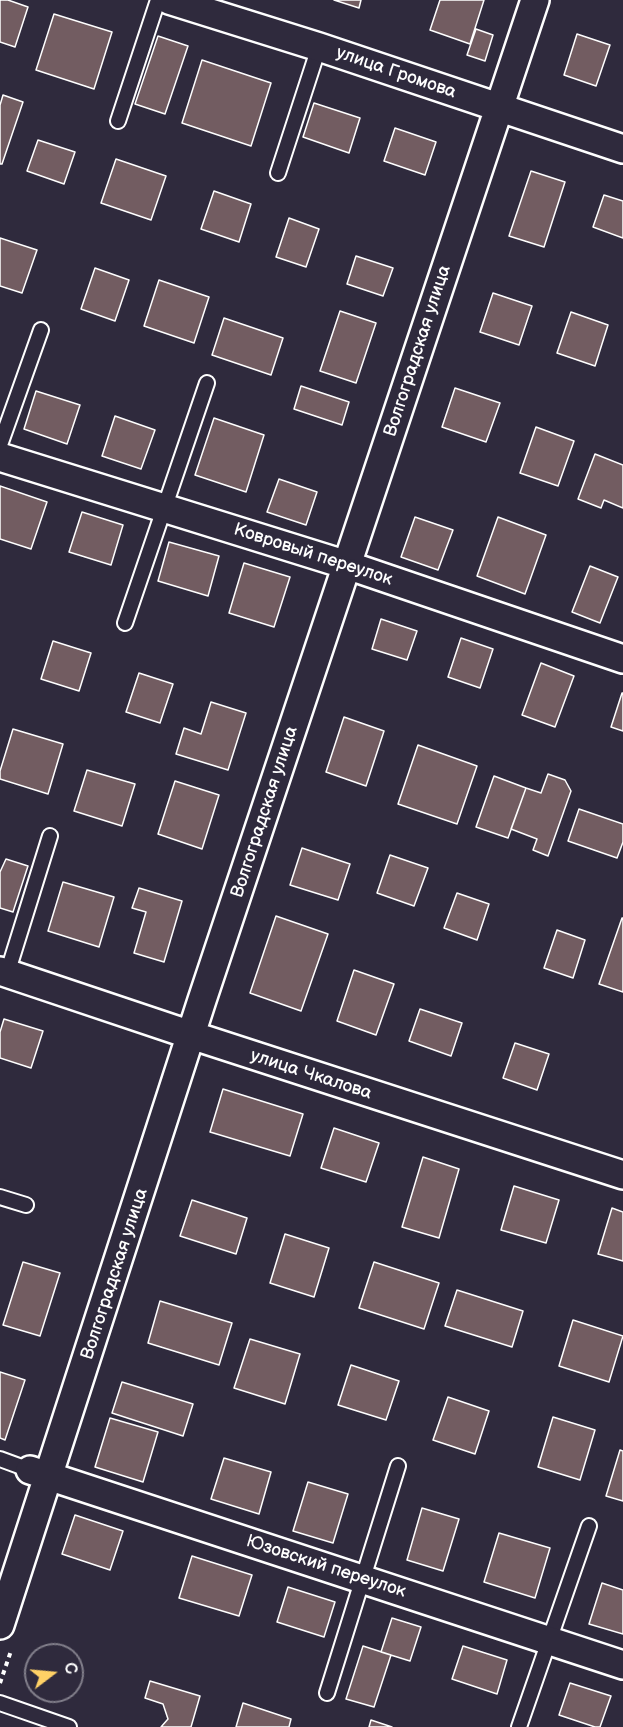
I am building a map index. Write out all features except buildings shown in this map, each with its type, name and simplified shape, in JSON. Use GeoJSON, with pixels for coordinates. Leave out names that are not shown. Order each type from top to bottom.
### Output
{"type":"FeatureCollection","features":[{"type":"Feature","properties":{"kind":"street","name":"улица Громова"},"geometry":{"type":"LineString","coordinates":[[169,0],[318,47],[623,149]]}},
{"type":"Feature","properties":{"kind":"street","name":"Волгоградская улица"},"geometry":{"type":"LineString","coordinates":[[0,1625],[40,1473],[191,1035],[535,0]]}},
{"type":"Feature","properties":{"kind":"street","name":"Ковровый переулок"},"geometry":{"type":"LineString","coordinates":[[0,457],[347,565],[623,659]]}},
{"type":"Feature","properties":{"kind":"street","name":"улица Чкалова"},"geometry":{"type":"LineString","coordinates":[[4,973],[623,1175]]}},
{"type":"Feature","properties":{"kind":"street","name":"Юзовский переулок"},"geometry":{"type":"LineString","coordinates":[[40,1473],[623,1665]]}},
{"type":"Feature","properties":{"kind":"lane"},"geometry":{"type":"LineString","coordinates":[[118,122],[158,0]]}},
{"type":"Feature","properties":{"kind":"lane"},"geometry":{"type":"LineString","coordinates":[[278,173],[318,47]]}},
{"type":"Feature","properties":{"kind":"lane"},"geometry":{"type":"LineString","coordinates":[[0,445],[41,330]]}},
{"type":"Feature","properties":{"kind":"lane"},"geometry":{"type":"LineString","coordinates":[[125,623],[207,383]]}},
{"type":"Feature","properties":{"kind":"lane"},"geometry":{"type":"LineString","coordinates":[[4,973],[50,836]]}},
{"type":"Feature","properties":{"kind":"lane"},"geometry":{"type":"LineString","coordinates":[[0,1197],[26,1205]]}},
{"type":"Feature","properties":{"kind":"lane"},"geometry":{"type":"LineString","coordinates":[[0,1459],[40,1473]]}},
{"type":"Feature","properties":{"kind":"lane"},"geometry":{"type":"LineString","coordinates":[[327,1694],[398,1466]]}},
{"type":"Feature","properties":{"kind":"lane"},"geometry":{"type":"LineString","coordinates":[[519,1727],[589,1526]]}},
{"type":"Feature","properties":{"kind":"lane"},"geometry":{"type":"LineString","coordinates":[[0,1703],[69,1727]]}}]}
